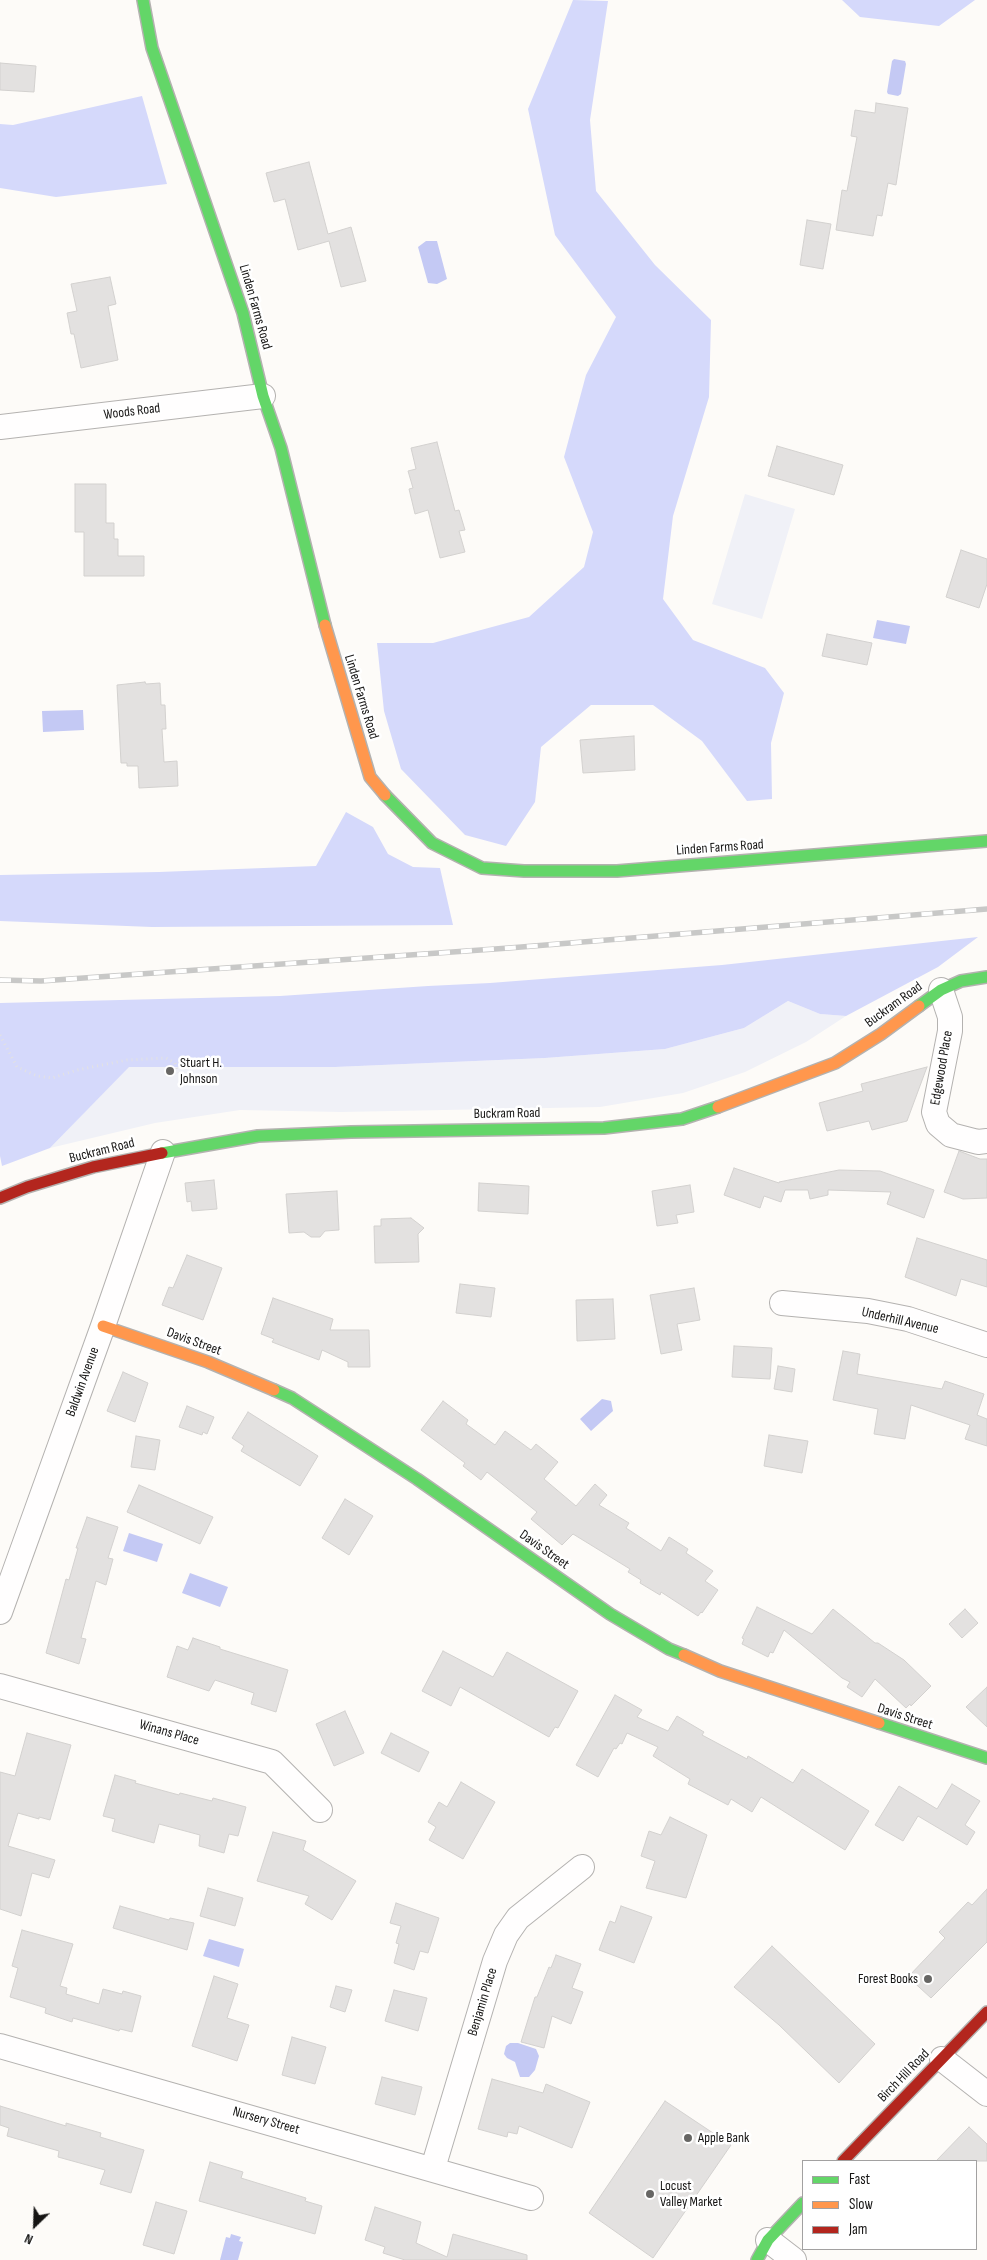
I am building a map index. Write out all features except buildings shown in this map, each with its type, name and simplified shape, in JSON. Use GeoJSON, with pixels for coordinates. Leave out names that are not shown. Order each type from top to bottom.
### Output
{"type":"FeatureCollection","features":[{"type":"Feature","properties":{"kind":"street","name":"Linden Farms Road"},"geometry":{"type":"LineString","coordinates":[[143,0],[152,48],[244,313],[263,396],[281,448],[333,656],[370,776],[400,812],[432,843],[482,868],[524,871],[598,871],[987,841]]}},
{"type":"Feature","properties":{"kind":"street","name":"Woods Road"},"geometry":{"type":"LineString","coordinates":[[0,427],[263,396]]}},
{"type":"Feature","properties":{"kind":"street"},"geometry":{"type":"LineString","coordinates":[[984,977],[987,967]]}},
{"type":"Feature","properties":{"kind":"street","name":"Buckram Road"},"geometry":{"type":"LineString","coordinates":[[0,1198],[27,1187],[92,1167],[163,1152],[258,1136],[351,1132],[604,1128],[682,1119],[774,1087],[834,1063],[881,1034],[941,990],[961,981],[984,977]]}},
{"type":"Feature","properties":{"kind":"street","name":"Edgewood Place"},"geometry":{"type":"LineString","coordinates":[[941,990],[950,1017],[950,1031],[934,1112],[938,1124],[951,1135],[978,1142],[987,1142]]}},
{"type":"Feature","properties":{"kind":"street","name":"Baldwin Avenue"},"geometry":{"type":"LineString","coordinates":[[0,1612],[103,1326],[163,1152]]}},
{"type":"Feature","properties":{"kind":"street","name":"Underhill Avenue"},"geometry":{"type":"LineString","coordinates":[[782,1303],[868,1311],[908,1319],[987,1345]]}},
{"type":"Feature","properties":{"kind":"street","name":"Davis Street"},"geometry":{"type":"LineString","coordinates":[[103,1326],[208,1362],[292,1398],[417,1479],[610,1614],[669,1649],[720,1672],[987,1758]]}},
{"type":"Feature","properties":{"kind":"street","name":"Winans Place"},"geometry":{"type":"LineString","coordinates":[[0,1686],[272,1762],[320,1810]]}},
{"type":"Feature","properties":{"kind":"street","name":"Benjamin Place"},"geometry":{"type":"LineString","coordinates":[[433,2168],[496,1961],[506,1935],[518,1918],[582,1867]]}},
{"type":"Feature","properties":{"kind":"street","name":"Birch Hill Road"},"geometry":{"type":"LineString","coordinates":[[845,2160],[987,2012]]}},
{"type":"Feature","properties":{"kind":"street","name":"Nursery Street"},"geometry":{"type":"LineString","coordinates":[[0,2046],[433,2168],[531,2198]]}},
{"type":"Feature","properties":{"kind":"street"},"geometry":{"type":"LineString","coordinates":[[942,2058],[987,2094]]}},
{"type":"Feature","properties":{"kind":"street"},"geometry":{"type":"LineString","coordinates":[[794,2260],[763,2250],[802,2205]]}},
{"type":"Feature","properties":{"kind":"path"},"geometry":{"type":"LineString","coordinates":[[0,1035],[17,1068],[37,1076],[52,1078],[77,1070],[127,1060],[166,1058],[175,1063],[178,1073]]}},
{"type":"Feature","properties":{"kind":"shaded area"},"geometry":{"type":"Polygon","coordinates":[[[573,0],[608,1],[590,120],[596,191],[655,265],[711,320],[709,397],[673,516],[663,599],[693,640],[765,668],[784,693],[771,743],[772,799],[747,801],[702,741],[653,705],[591,705],[541,747],[535,802],[506,846],[465,835],[401,769],[384,711],[377,643],[433,643],[529,617],[584,567],[593,532],[564,457],[586,375],[616,317],[555,235],[528,109],[573,0]]]}},
{"type":"Feature","properties":{"kind":"shaded area"},"geometry":{"type":"Polygon","coordinates":[[[842,0],[975,0],[939,26],[860,17],[842,0]]]}},
{"type":"Feature","properties":{"kind":"shaded area"},"geometry":{"type":"Polygon","coordinates":[[[894,59],[905,61],[906,64],[901,94],[898,96],[888,94],[887,92],[892,61],[894,59]]]}},
{"type":"Feature","properties":{"kind":"shaded area"},"geometry":{"type":"Polygon","coordinates":[[[142,96],[167,184],[56,197],[0,188],[0,124],[13,125],[142,96]]]}},
{"type":"Feature","properties":{"kind":"shaded area"},"geometry":{"type":"Polygon","coordinates":[[[426,241],[437,241],[447,279],[437,284],[428,283],[418,247],[426,241]]]}},
{"type":"Feature","properties":{"kind":"shaded area"},"geometry":{"type":"Polygon","coordinates":[[[745,494],[795,509],[762,619],[712,604],[745,494]]]}},
{"type":"Feature","properties":{"kind":"shaded area"},"geometry":{"type":"Polygon","coordinates":[[[877,620],[910,626],[906,644],[873,638],[877,620]]]}},
{"type":"Feature","properties":{"kind":"shaded area"},"geometry":{"type":"Polygon","coordinates":[[[83,710],[84,730],[43,732],[42,711],[83,710]]]}},
{"type":"Feature","properties":{"kind":"shaded area"},"geometry":{"type":"Polygon","coordinates":[[[346,812],[373,827],[388,854],[413,867],[440,868],[453,925],[152,927],[0,921],[0,875],[159,872],[316,866],[346,812]]]}},
{"type":"Feature","properties":{"kind":"shaded area"},"geometry":{"type":"Polygon","coordinates":[[[978,937],[938,967],[846,1016],[820,1014],[788,1001],[744,1028],[665,1049],[545,1058],[335,1067],[129,1067],[50,1148],[2,1166],[0,1156],[0,1003],[280,996],[490,983],[722,965],[978,937]]]}},
{"type":"Feature","properties":{"kind":"shaded area"},"geometry":{"type":"Polygon","coordinates":[[[788,1001],[820,1014],[846,1016],[806,1042],[745,1072],[683,1093],[600,1107],[341,1112],[240,1110],[155,1123],[50,1148],[129,1066],[335,1067],[545,1058],[665,1049],[744,1028],[788,1001]]]}},
{"type":"Feature","properties":{"kind":"shaded area"},"geometry":{"type":"Polygon","coordinates":[[[602,1399],[611,1401],[613,1411],[591,1431],[580,1419],[602,1399]]]}},
{"type":"Feature","properties":{"kind":"shaded area"},"geometry":{"type":"Polygon","coordinates":[[[129,1533],[163,1544],[157,1562],[123,1551],[129,1533]]]}},
{"type":"Feature","properties":{"kind":"shaded area"},"geometry":{"type":"Polygon","coordinates":[[[190,1573],[228,1587],[220,1607],[182,1593],[190,1573]]]}},
{"type":"Feature","properties":{"kind":"shaded area"},"geometry":{"type":"Polygon","coordinates":[[[209,1939],[244,1949],[239,1967],[203,1956],[209,1939]]]}},
{"type":"Feature","properties":{"kind":"shaded area"},"geometry":{"type":"Polygon","coordinates":[[[510,2043],[518,2043],[536,2049],[539,2056],[535,2070],[529,2077],[520,2077],[515,2062],[504,2054],[506,2046],[510,2043]]]}},
{"type":"Feature","properties":{"kind":"shaded area"},"geometry":{"type":"Polygon","coordinates":[[[231,2234],[241,2237],[239,2241],[243,2242],[238,2260],[220,2260],[226,2237],[230,2238],[231,2234]]]}},
{"type":"Feature","properties":{"kind":"railway"},"geometry":{"type":"LineString","coordinates":[[0,980],[41,981],[509,948],[987,909]]}},
{"type":"Feature","properties":{"kind":"traffic: fast"},"geometry":{"type":"LineString","coordinates":[[143,0],[152,48],[243,313],[263,396],[281,448],[325,625]]}},
{"type":"Feature","properties":{"kind":"traffic: fast"},"geometry":{"type":"LineString","coordinates":[[385,795],[432,843],[482,868],[524,871],[617,871],[987,841]]}},
{"type":"Feature","properties":{"kind":"traffic: fast"},"geometry":{"type":"LineString","coordinates":[[919,1006],[941,990],[961,981],[987,977]]}},
{"type":"Feature","properties":{"kind":"traffic: fast"},"geometry":{"type":"LineString","coordinates":[[162,1153],[258,1136],[351,1132],[604,1128],[682,1119],[718,1107]]}},
{"type":"Feature","properties":{"kind":"traffic: fast"},"geometry":{"type":"LineString","coordinates":[[274,1390],[292,1398],[417,1479],[610,1614],[669,1649],[684,1655]]}},
{"type":"Feature","properties":{"kind":"traffic: fast"},"geometry":{"type":"LineString","coordinates":[[879,1723],[987,1758]]}},
{"type":"Feature","properties":{"kind":"traffic: fast"},"geometry":{"type":"LineString","coordinates":[[757,2260],[768,2240],[802,2204]]}},
{"type":"Feature","properties":{"kind":"traffic: slow"},"geometry":{"type":"LineString","coordinates":[[325,625],[370,777],[385,795]]}},
{"type":"Feature","properties":{"kind":"traffic: slow"},"geometry":{"type":"LineString","coordinates":[[718,1107],[835,1063],[881,1034],[919,1006]]}},
{"type":"Feature","properties":{"kind":"traffic: slow"},"geometry":{"type":"LineString","coordinates":[[103,1326],[208,1362],[274,1390]]}},
{"type":"Feature","properties":{"kind":"traffic: slow"},"geometry":{"type":"LineString","coordinates":[[684,1655],[720,1671],[879,1723]]}},
{"type":"Feature","properties":{"kind":"traffic: jam"},"geometry":{"type":"LineString","coordinates":[[0,1198],[27,1187],[93,1167],[162,1153]]}},
{"type":"Feature","properties":{"kind":"traffic: jam"},"geometry":{"type":"LineString","coordinates":[[844,2160],[987,2012]]}},
{"type":"Feature","properties":{"kind":"place","name":"Stuart H. Johnson"},"geometry":{"type":"Point","coordinates":[170,1071]}},
{"type":"Feature","properties":{"kind":"place","name":"Forest Books"},"geometry":{"type":"Point","coordinates":[928,1979]}},
{"type":"Feature","properties":{"kind":"place","name":"Apple Bank"},"geometry":{"type":"Point","coordinates":[688,2138]}},
{"type":"Feature","properties":{"kind":"place","name":"Locust Valley Market"},"geometry":{"type":"Point","coordinates":[650,2194]}}]}
